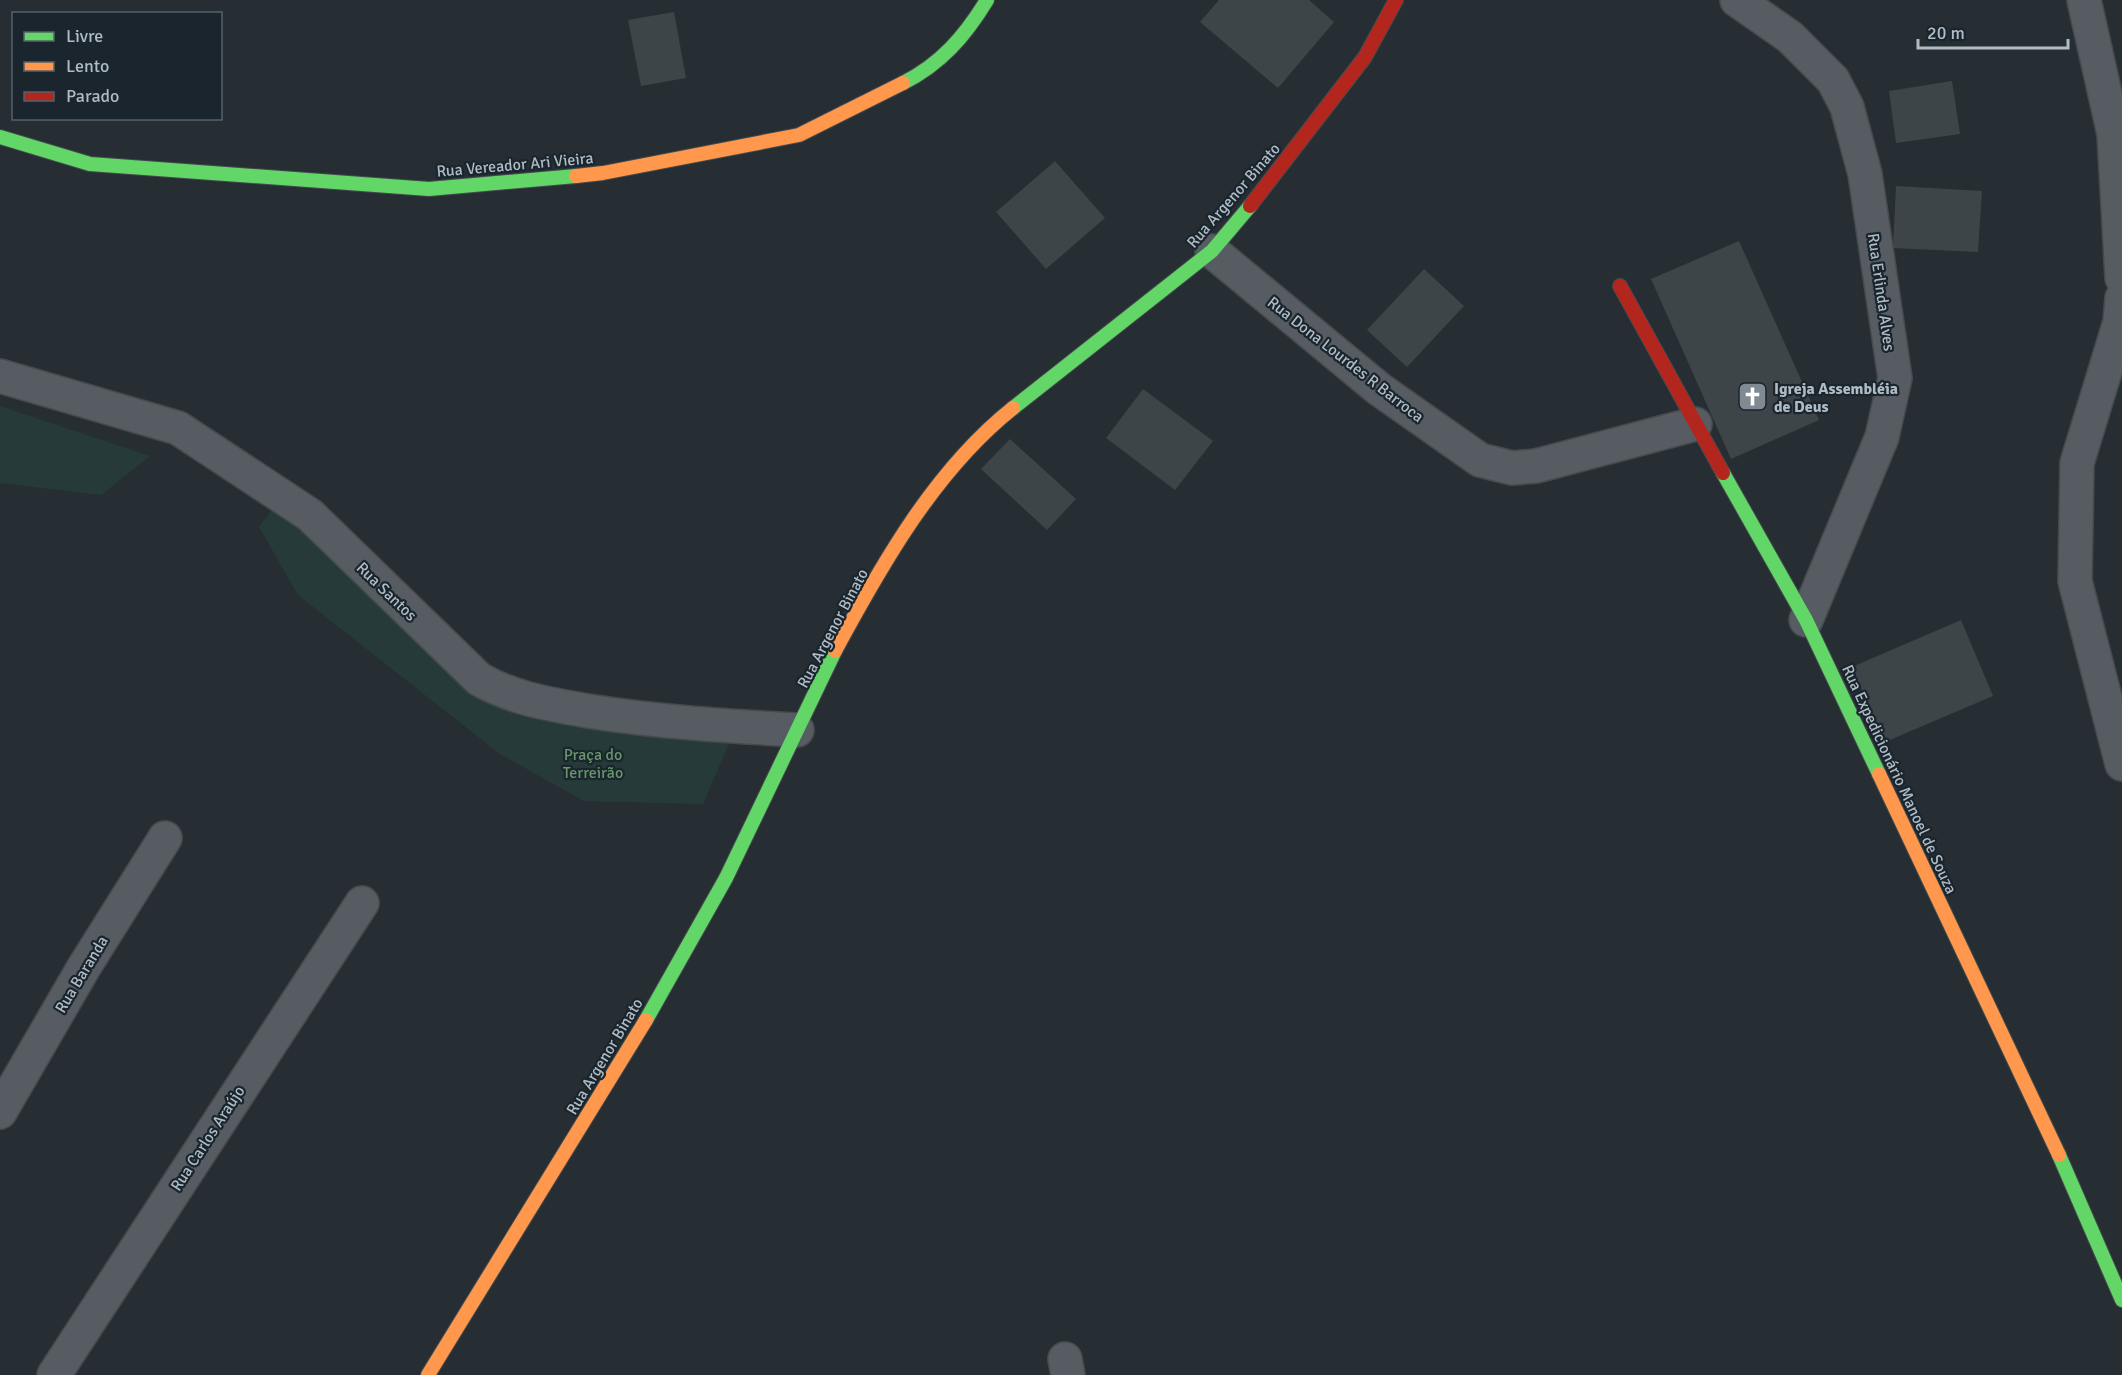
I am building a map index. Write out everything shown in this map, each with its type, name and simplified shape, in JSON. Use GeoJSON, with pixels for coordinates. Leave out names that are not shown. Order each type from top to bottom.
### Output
{"type":"FeatureCollection","features":[{"type":"Feature","properties":{"kind":"street","name":"Rua Vereador Ari Vieira"},"geometry":{"type":"LineString","coordinates":[[0,137],[90,164],[429,189],[603,173],[799,135],[928,70],[971,26],[987,0]]}},
{"type":"Feature","properties":{"kind":"street","name":"Rua Argenor Binato"},"geometry":{"type":"LineString","coordinates":[[429,1375],[691,944],[865,593],[934,491],[964,453],[997,421],[1212,251],[1256,199],[1365,57],[1396,0]]}},
{"type":"Feature","properties":{"kind":"street","name":"Rua Erlinda Alves"},"geometry":{"type":"LineString","coordinates":[[1737,0],[1790,37],[1833,80],[1847,107],[1865,174],[1895,378],[1882,437],[1806,620]]}},
{"type":"Feature","properties":{"kind":"street"},"geometry":{"type":"LineString","coordinates":[[2084,0],[2114,134],[2122,278]]}},
{"type":"Feature","properties":{"kind":"street","name":"Rua Dona Lourdes R Barroca"},"geometry":{"type":"LineString","coordinates":[[1212,251],[1379,389],[1480,460],[1512,468],[1536,466],[1695,424]]}},
{"type":"Feature","properties":{"kind":"street","name":"Rua Expedicionário Manoel de Souza"},"geometry":{"type":"LineString","coordinates":[[1620,286],[1806,620],[2051,1136],[2122,1300]]}},
{"type":"Feature","properties":{"kind":"street"},"geometry":{"type":"LineString","coordinates":[[2122,298],[2120,322],[2077,464],[2074,580],[2122,764]]}},
{"type":"Feature","properties":{"kind":"street","name":"Rua Santos"},"geometry":{"type":"LineString","coordinates":[[0,376],[178,428],[310,515],[479,679],[504,693],[529,701],[648,721],[797,730]]}},
{"type":"Feature","properties":{"kind":"street","name":"Rua Baranda"},"geometry":{"type":"LineString","coordinates":[[0,1112],[84,967],[165,838]]}},
{"type":"Feature","properties":{"kind":"street","name":"Rua Carlos Araújo"},"geometry":{"type":"LineString","coordinates":[[54,1375],[362,903]]}},
{"type":"Feature","properties":{"kind":"green space"},"geometry":{"type":"Polygon","coordinates":[[[0,406],[150,456],[101,495],[0,483],[0,406]]]}},
{"type":"Feature","properties":{"kind":"green space","name":"Praça do Terreirão"},"geometry":{"type":"Polygon","coordinates":[[[275,506],[493,694],[731,739],[703,804],[584,801],[500,754],[298,595],[259,527],[275,506]]]}},
{"type":"Feature","properties":{"kind":"building"},"geometry":{"type":"Polygon","coordinates":[[[1219,0],[1309,0],[1334,22],[1278,88],[1200,22],[1219,0]]]}},
{"type":"Feature","properties":{"kind":"building"},"geometry":{"type":"Polygon","coordinates":[[[674,12],[686,78],[641,86],[628,20],[674,12]]]}},
{"type":"Feature","properties":{"kind":"building"},"geometry":{"type":"Polygon","coordinates":[[[1952,81],[1960,134],[1896,143],[1889,91],[1952,81]]]}},
{"type":"Feature","properties":{"kind":"building"},"geometry":{"type":"Polygon","coordinates":[[[1055,161],[1105,218],[1046,269],[996,212],[1055,161]]]}},
{"type":"Feature","properties":{"kind":"building"},"geometry":{"type":"Polygon","coordinates":[[[1896,186],[1982,191],[1978,252],[1893,248],[1896,186]]]}},
{"type":"Feature","properties":{"kind":"building"},"geometry":{"type":"Polygon","coordinates":[[[1739,241],[1819,420],[1731,459],[1651,279],[1739,241]]]}},
{"type":"Feature","properties":{"kind":"building"},"geometry":{"type":"Polygon","coordinates":[[[1424,269],[1464,306],[1407,367],[1367,330],[1424,269]]]}},
{"type":"Feature","properties":{"kind":"building"},"geometry":{"type":"Polygon","coordinates":[[[1143,389],[1213,441],[1175,490],[1106,438],[1143,389]]]}},
{"type":"Feature","properties":{"kind":"building"},"geometry":{"type":"Polygon","coordinates":[[[1010,439],[1076,499],[1047,530],[981,469],[1010,439]]]}},
{"type":"Feature","properties":{"kind":"building"},"geometry":{"type":"Polygon","coordinates":[[[1961,620],[1993,696],[1885,742],[1852,667],[1961,620]]]}},
{"type":"Feature","properties":{"kind":"traffic: fast"},"geometry":{"type":"LineString","coordinates":[[903,83],[929,67],[951,48],[987,0]]}},
{"type":"Feature","properties":{"kind":"traffic: fast"},"geometry":{"type":"LineString","coordinates":[[0,137],[90,164],[429,189],[576,176]]}},
{"type":"Feature","properties":{"kind":"traffic: fast"},"geometry":{"type":"LineString","coordinates":[[1013,408],[1212,251],[1250,206]]}},
{"type":"Feature","properties":{"kind":"traffic: fast"},"geometry":{"type":"LineString","coordinates":[[1723,473],[1806,620],[1879,774]]}},
{"type":"Feature","properties":{"kind":"traffic: fast"},"geometry":{"type":"LineString","coordinates":[[646,1020],[726,878],[835,651]]}},
{"type":"Feature","properties":{"kind":"traffic: fast"},"geometry":{"type":"LineString","coordinates":[[2059,1155],[2122,1300]]}},
{"type":"Feature","properties":{"kind":"traffic: slow"},"geometry":{"type":"LineString","coordinates":[[576,176],[603,173],[799,135],[903,83]]}},
{"type":"Feature","properties":{"kind":"traffic: slow"},"geometry":{"type":"LineString","coordinates":[[835,651],[891,552],[912,520],[959,460],[1013,408]]}},
{"type":"Feature","properties":{"kind":"traffic: slow"},"geometry":{"type":"LineString","coordinates":[[1879,774],[2059,1155]]}},
{"type":"Feature","properties":{"kind":"traffic: slow"},"geometry":{"type":"LineString","coordinates":[[428,1375],[646,1020]]}},
{"type":"Feature","properties":{"kind":"traffic: jam"},"geometry":{"type":"LineString","coordinates":[[1250,206],[1365,57],[1396,0]]}},
{"type":"Feature","properties":{"kind":"traffic: jam"},"geometry":{"type":"LineString","coordinates":[[1620,286],[1723,473]]}},
{"type":"Feature","properties":{"kind":"place","name":"Igreja Assembléia de Deus"},"geometry":{"type":"Point","coordinates":[1753,397]}}]}
